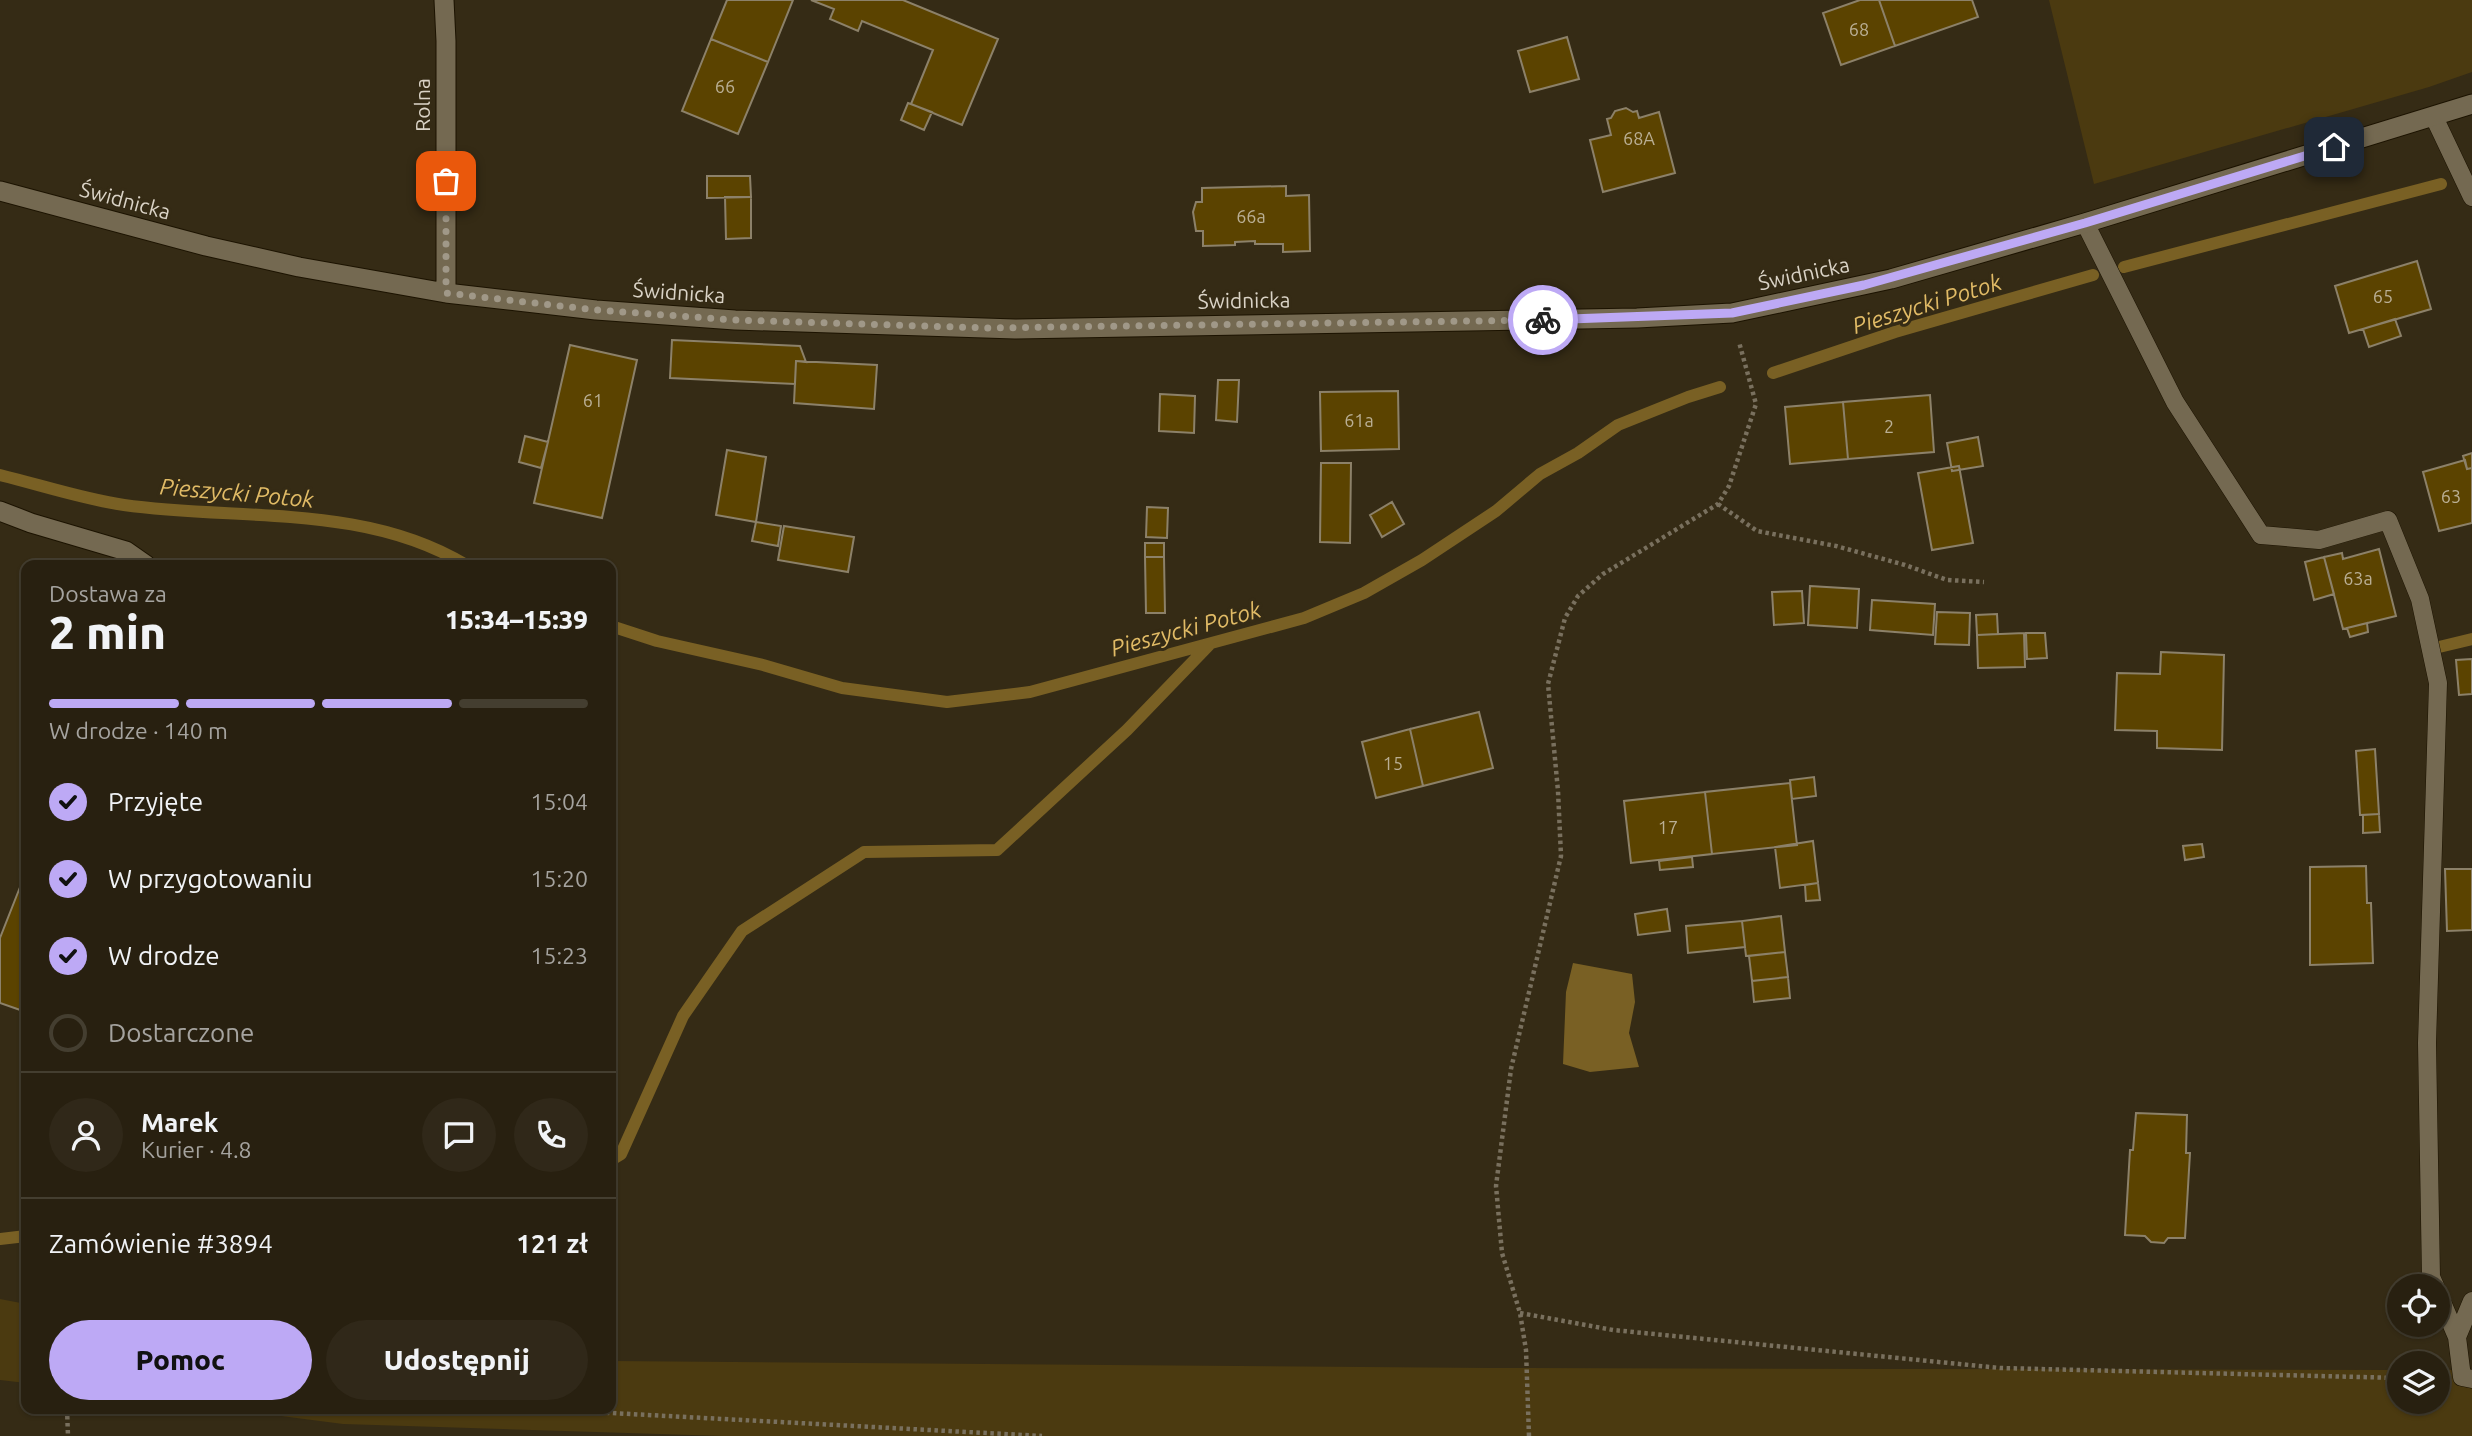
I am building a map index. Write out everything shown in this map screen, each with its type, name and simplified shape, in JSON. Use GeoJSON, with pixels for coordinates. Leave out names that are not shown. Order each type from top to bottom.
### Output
{"type":"FeatureCollection","features":[{"type":"Feature","properties":{"kind":"street","name":"Rolna"},"geometry":{"type":"LineString","coordinates":[[444,0],[446,293]]}},
{"type":"Feature","properties":{"kind":"street","name":"Świdnicka"},"geometry":{"type":"LineString","coordinates":[[0,191],[219,249],[299,267],[446,293],[596,310],[735,320],[1015,329],[1371,321],[1624,319],[1732,313],[1891,279],[2085,223],[2472,104]]}},
{"type":"Feature","properties":{"kind":"street"},"geometry":{"type":"LineString","coordinates":[[0,511],[126,551],[139,560]]}},
{"type":"Feature","properties":{"kind":"lane"},"geometry":{"type":"LineString","coordinates":[[2434,117],[2472,197]]}},
{"type":"Feature","properties":{"kind":"lane"},"geometry":{"type":"LineString","coordinates":[[2085,223],[2175,402],[2261,535],[2319,540],[2388,520],[2420,599],[2438,683],[2427,1043],[2431,1274]]}},
{"type":"Feature","properties":{"kind":"lane"},"geometry":{"type":"LineString","coordinates":[[2457,1337],[2472,1301]]}},
{"type":"Feature","properties":{"kind":"lane"},"geometry":{"type":"LineString","coordinates":[[2450,1321],[2457,1337],[2462,1377],[2472,1379]]}},
{"type":"Feature","properties":{"kind":"path"},"geometry":{"type":"LineString","coordinates":[[1529,1436],[1526,1350],[1520,1313],[1502,1254],[1496,1186],[1511,1069],[1561,856],[1548,684],[1565,618],[1578,596],[1603,574],[1718,504],[1728,486],[1756,404],[1732,313]]}},
{"type":"Feature","properties":{"kind":"path"},"geometry":{"type":"LineString","coordinates":[[1718,504],[1757,531],[1836,546],[1947,580],[1984,582]]}},
{"type":"Feature","properties":{"kind":"path"},"geometry":{"type":"LineString","coordinates":[[1520,1313],[1614,1330],[2000,1368],[2387,1378]]}},
{"type":"Feature","properties":{"kind":"path"},"geometry":{"type":"LineString","coordinates":[[616,1413],[1042,1436]]}},
{"type":"Feature","properties":{"kind":"path"},"geometry":{"type":"LineString","coordinates":[[67,1414],[68,1436]]}},
{"type":"Feature","properties":{"kind":"shaded area"},"geometry":{"type":"Polygon","coordinates":[[[2049,0],[2472,0],[2472,72],[2429,87],[2094,184],[2049,0]]]}},
{"type":"Feature","properties":{"kind":"shaded area"},"geometry":{"type":"Polygon","coordinates":[[[1573,963],[1632,974],[1635,1002],[1629,1033],[1639,1067],[1590,1072],[1563,1064],[1566,992],[1573,963]]]}},
{"type":"Feature","properties":{"kind":"shaded area"},"geometry":{"type":"Polygon","coordinates":[[[0,1299],[21,1303],[21,1382],[0,1380],[0,1299]]]}},
{"type":"Feature","properties":{"kind":"shaded area"},"geometry":{"type":"Polygon","coordinates":[[[616,1361],[1491,1368],[2387,1370],[2387,1414],[2450,1414],[2450,1370],[2472,1370],[2472,1436],[723,1436],[343,1424],[265,1414],[616,1414],[616,1361]]]}},
{"type":"Feature","properties":{"kind":"building"},"geometry":{"type":"Polygon","coordinates":[[[727,0],[793,0],[768,62],[711,39],[727,0]]]}},
{"type":"Feature","properties":{"kind":"building"},"geometry":{"type":"Polygon","coordinates":[[[811,0],[903,0],[998,39],[962,125],[911,104],[933,50],[862,21],[858,31],[830,19],[834,9],[811,0]]]}},
{"type":"Feature","properties":{"kind":"building"},"geometry":{"type":"Polygon","coordinates":[[[1860,0],[1879,0],[1895,46],[1841,65],[1823,13],[1860,0]]]}},
{"type":"Feature","properties":{"kind":"building"},"geometry":{"type":"Polygon","coordinates":[[[1879,0],[1972,0],[1978,17],[1895,46],[1879,0]]]}},
{"type":"Feature","properties":{"kind":"building"},"geometry":{"type":"Polygon","coordinates":[[[1567,37],[1579,79],[1530,92],[1518,51],[1567,37]]]}},
{"type":"Feature","properties":{"kind":"building"},"geometry":{"type":"Polygon","coordinates":[[[711,39],[768,62],[738,134],[682,111],[711,39]]]}},
{"type":"Feature","properties":{"kind":"building"},"geometry":{"type":"Polygon","coordinates":[[[908,103],[932,112],[924,130],[901,120],[908,103]]]}},
{"type":"Feature","properties":{"kind":"building"},"geometry":{"type":"Polygon","coordinates":[[[1626,108],[1637,111],[1639,118],[1659,112],[1675,173],[1603,192],[1590,140],[1611,135],[1607,119],[1611,118],[1615,111],[1626,108]]]}},
{"type":"Feature","properties":{"kind":"building"},"geometry":{"type":"Polygon","coordinates":[[[707,176],[750,176],[751,197],[707,198],[707,176]]]}},
{"type":"Feature","properties":{"kind":"building"},"geometry":{"type":"Polygon","coordinates":[[[1286,186],[1286,196],[1309,195],[1310,251],[1283,252],[1283,244],[1255,244],[1255,241],[1203,246],[1203,231],[1196,231],[1193,212],[1196,202],[1202,202],[1202,188],[1286,186]]]}},
{"type":"Feature","properties":{"kind":"building"},"geometry":{"type":"Polygon","coordinates":[[[725,197],[751,197],[751,238],[726,239],[725,197]]]}},
{"type":"Feature","properties":{"kind":"building"},"geometry":{"type":"Polygon","coordinates":[[[2417,261],[2431,309],[2349,333],[2335,286],[2417,261]]]}},
{"type":"Feature","properties":{"kind":"building"},"geometry":{"type":"Polygon","coordinates":[[[2395,319],[2401,336],[2369,347],[2363,329],[2395,319]]]}},
{"type":"Feature","properties":{"kind":"building"},"geometry":{"type":"Polygon","coordinates":[[[672,340],[800,346],[806,362],[796,361],[795,384],[670,378],[672,340]]]}},
{"type":"Feature","properties":{"kind":"building"},"geometry":{"type":"Polygon","coordinates":[[[570,345],[637,360],[602,518],[534,503],[570,345]]]}},
{"type":"Feature","properties":{"kind":"building"},"geometry":{"type":"Polygon","coordinates":[[[796,361],[877,365],[874,409],[794,403],[796,361]]]}},
{"type":"Feature","properties":{"kind":"building"},"geometry":{"type":"Polygon","coordinates":[[[1218,380],[1239,380],[1237,422],[1216,420],[1218,380]]]}},
{"type":"Feature","properties":{"kind":"building"},"geometry":{"type":"Polygon","coordinates":[[[1398,391],[1399,449],[1321,451],[1320,392],[1398,391]]]}},
{"type":"Feature","properties":{"kind":"building"},"geometry":{"type":"Polygon","coordinates":[[[1160,394],[1195,396],[1194,433],[1159,431],[1160,394]]]}},
{"type":"Feature","properties":{"kind":"building"},"geometry":{"type":"Polygon","coordinates":[[[1930,395],[1934,452],[1848,459],[1843,402],[1930,395]]]}},
{"type":"Feature","properties":{"kind":"building"},"geometry":{"type":"Polygon","coordinates":[[[1843,402],[1848,459],[1790,464],[1785,407],[1843,402]]]}},
{"type":"Feature","properties":{"kind":"building"},"geometry":{"type":"Polygon","coordinates":[[[525,436],[548,442],[541,468],[519,462],[525,436]]]}},
{"type":"Feature","properties":{"kind":"building"},"geometry":{"type":"Polygon","coordinates":[[[1978,437],[1983,466],[1952,471],[1947,443],[1978,437]]]}},
{"type":"Feature","properties":{"kind":"building"},"geometry":{"type":"Polygon","coordinates":[[[727,450],[766,457],[756,522],[716,515],[727,450]]]}},
{"type":"Feature","properties":{"kind":"building"},"geometry":{"type":"Polygon","coordinates":[[[2472,453],[2472,468],[2467,469],[2463,456],[2472,453]]]}},
{"type":"Feature","properties":{"kind":"building"},"geometry":{"type":"Polygon","coordinates":[[[2465,460],[2467,469],[2472,468],[2472,523],[2439,531],[2423,472],[2465,460]]]}},
{"type":"Feature","properties":{"kind":"building"},"geometry":{"type":"Polygon","coordinates":[[[1321,463],[1351,463],[1350,543],[1320,542],[1321,463]]]}},
{"type":"Feature","properties":{"kind":"building"},"geometry":{"type":"Polygon","coordinates":[[[1959,466],[1973,543],[1932,550],[1918,473],[1959,466]]]}},
{"type":"Feature","properties":{"kind":"building"},"geometry":{"type":"Polygon","coordinates":[[[1392,502],[1404,524],[1382,537],[1370,515],[1392,502]]]}},
{"type":"Feature","properties":{"kind":"building"},"geometry":{"type":"Polygon","coordinates":[[[1147,507],[1168,508],[1167,538],[1146,537],[1147,507]]]}},
{"type":"Feature","properties":{"kind":"building"},"geometry":{"type":"Polygon","coordinates":[[[756,522],[781,526],[778,546],[752,541],[756,522]]]}},
{"type":"Feature","properties":{"kind":"building"},"geometry":{"type":"Polygon","coordinates":[[[784,526],[854,537],[848,572],[778,560],[784,526]]]}},
{"type":"Feature","properties":{"kind":"building"},"geometry":{"type":"Polygon","coordinates":[[[1145,543],[1164,543],[1164,557],[1145,557],[1145,543]]]}},
{"type":"Feature","properties":{"kind":"building"},"geometry":{"type":"Polygon","coordinates":[[[2379,549],[2396,616],[2343,629],[2324,557],[2342,553],[2343,559],[2379,549]]]}},
{"type":"Feature","properties":{"kind":"building"},"geometry":{"type":"Polygon","coordinates":[[[1145,557],[1164,557],[1165,613],[1146,613],[1145,557]]]}},
{"type":"Feature","properties":{"kind":"building"},"geometry":{"type":"Polygon","coordinates":[[[2324,557],[2334,594],[2314,600],[2305,562],[2324,557]]]}},
{"type":"Feature","properties":{"kind":"building"},"geometry":{"type":"Polygon","coordinates":[[[1810,586],[1859,589],[1857,628],[1808,625],[1810,586]]]}},
{"type":"Feature","properties":{"kind":"building"},"geometry":{"type":"Polygon","coordinates":[[[1802,591],[1804,623],[1774,625],[1772,592],[1802,591]]]}},
{"type":"Feature","properties":{"kind":"building"},"geometry":{"type":"Polygon","coordinates":[[[1872,600],[1935,604],[1933,635],[1870,630],[1872,600]]]}},
{"type":"Feature","properties":{"kind":"building"},"geometry":{"type":"Polygon","coordinates":[[[1937,612],[1970,613],[1969,645],[1935,644],[1937,612]]]}},
{"type":"Feature","properties":{"kind":"building"},"geometry":{"type":"Polygon","coordinates":[[[1997,614],[1998,634],[1977,635],[1976,615],[1997,614]]]}},
{"type":"Feature","properties":{"kind":"building"},"geometry":{"type":"Polygon","coordinates":[[[2367,623],[2368,632],[2350,637],[2347,628],[2367,623]]]}},
{"type":"Feature","properties":{"kind":"building"},"geometry":{"type":"Polygon","coordinates":[[[2024,633],[2025,667],[1978,668],[1977,635],[2024,633]]]}},
{"type":"Feature","properties":{"kind":"building"},"geometry":{"type":"Polygon","coordinates":[[[2026,633],[2045,633],[2047,658],[2027,659],[2026,633]]]}},
{"type":"Feature","properties":{"kind":"building"},"geometry":{"type":"Polygon","coordinates":[[[2161,652],[2224,655],[2222,750],[2157,748],[2157,731],[2115,730],[2117,673],[2160,674],[2161,652]]]}},
{"type":"Feature","properties":{"kind":"building"},"geometry":{"type":"Polygon","coordinates":[[[2472,659],[2472,694],[2459,695],[2456,660],[2472,659]]]}},
{"type":"Feature","properties":{"kind":"building"},"geometry":{"type":"Polygon","coordinates":[[[1479,712],[1493,768],[1423,786],[1410,729],[1479,712]]]}},
{"type":"Feature","properties":{"kind":"building"},"geometry":{"type":"Polygon","coordinates":[[[1410,729],[1423,786],[1376,798],[1362,742],[1410,729]]]}},
{"type":"Feature","properties":{"kind":"building"},"geometry":{"type":"Polygon","coordinates":[[[2375,749],[2379,814],[2360,815],[2356,751],[2375,749]]]}},
{"type":"Feature","properties":{"kind":"building"},"geometry":{"type":"Polygon","coordinates":[[[1814,777],[1816,796],[1792,799],[1790,780],[1814,777]]]}},
{"type":"Feature","properties":{"kind":"building"},"geometry":{"type":"Polygon","coordinates":[[[1790,783],[1797,845],[1712,854],[1705,792],[1790,783]]]}},
{"type":"Feature","properties":{"kind":"building"},"geometry":{"type":"Polygon","coordinates":[[[1705,792],[1712,854],[1631,863],[1624,801],[1705,792]]]}},
{"type":"Feature","properties":{"kind":"building"},"geometry":{"type":"Polygon","coordinates":[[[2379,814],[2380,832],[2363,833],[2363,815],[2379,814]]]}},
{"type":"Feature","properties":{"kind":"building"},"geometry":{"type":"Polygon","coordinates":[[[1813,841],[1818,883],[1780,888],[1775,847],[1813,841]]]}},
{"type":"Feature","properties":{"kind":"building"},"geometry":{"type":"Polygon","coordinates":[[[2202,844],[2204,857],[2185,860],[2183,846],[2202,844]]]}},
{"type":"Feature","properties":{"kind":"building"},"geometry":{"type":"Polygon","coordinates":[[[1692,857],[1693,867],[1660,870],[1659,861],[1692,857]]]}},
{"type":"Feature","properties":{"kind":"building"},"geometry":{"type":"Polygon","coordinates":[[[2366,866],[2367,903],[2371,903],[2373,963],[2310,965],[2310,867],[2366,866]]]}},
{"type":"Feature","properties":{"kind":"building"},"geometry":{"type":"Polygon","coordinates":[[[2445,869],[2472,869],[2472,930],[2447,931],[2445,869]]]}},
{"type":"Feature","properties":{"kind":"building"},"geometry":{"type":"Polygon","coordinates":[[[1818,883],[1820,900],[1806,901],[1805,885],[1818,883]]]}},
{"type":"Feature","properties":{"kind":"building"},"geometry":{"type":"Polygon","coordinates":[[[21,885],[21,1010],[0,1003],[0,938],[21,885]]]}},
{"type":"Feature","properties":{"kind":"building"},"geometry":{"type":"Polygon","coordinates":[[[1667,909],[1670,931],[1638,935],[1635,914],[1667,909]]]}},
{"type":"Feature","properties":{"kind":"building"},"geometry":{"type":"Polygon","coordinates":[[[1781,916],[1785,952],[1746,956],[1742,921],[1781,916]]]}},
{"type":"Feature","properties":{"kind":"building"},"geometry":{"type":"Polygon","coordinates":[[[1742,921],[1745,947],[1688,953],[1686,926],[1742,921]]]}},
{"type":"Feature","properties":{"kind":"building"},"geometry":{"type":"Polygon","coordinates":[[[1785,952],[1788,977],[1752,981],[1749,956],[1785,952]]]}},
{"type":"Feature","properties":{"kind":"building"},"geometry":{"type":"Polygon","coordinates":[[[1788,977],[1790,998],[1754,1002],[1752,981],[1788,977]]]}},
{"type":"Feature","properties":{"kind":"building"},"geometry":{"type":"Polygon","coordinates":[[[2136,1113],[2187,1115],[2186,1153],[2190,1153],[2185,1238],[2168,1238],[2164,1243],[2151,1242],[2145,1236],[2125,1235],[2130,1150],[2133,1150],[2136,1113]]]}},
{"type":"Feature","properties":{"kind":"waterway","name":"Pieszycki Potok"},"geometry":{"type":"LineString","coordinates":[[2124,267],[2441,184]]}},
{"type":"Feature","properties":{"kind":"waterway","name":"Pieszycki Potok"},"geometry":{"type":"LineString","coordinates":[[1773,373],[1895,332],[2093,275]]}},
{"type":"Feature","properties":{"kind":"waterway","name":"Pieszycki Potok"},"geometry":{"type":"LineString","coordinates":[[616,628],[657,641],[763,665],[842,688],[947,702],[1030,692],[1304,618],[1364,593],[1422,560],[1496,511],[1540,474],[1578,453],[1618,425],[1720,387]]}},
{"type":"Feature","properties":{"kind":"waterway","name":"Pieszycki Potok"},"geometry":{"type":"LineString","coordinates":[[0,475],[124,505],[343,523],[386,532],[427,545],[456,560]]}},
{"type":"Feature","properties":{"kind":"waterway"},"geometry":{"type":"LineString","coordinates":[[2439,647],[2472,639]]}},
{"type":"Feature","properties":{"kind":"waterway"},"geometry":{"type":"LineString","coordinates":[[616,1157],[621,1154],[683,1016],[742,931],[864,852],[997,850],[1127,730],[1209,645]]}},
{"type":"Feature","properties":{"kind":"waterway"},"geometry":{"type":"LineString","coordinates":[[0,1239],[21,1237]]}},
{"type":"Feature","properties":{"kind":"way so far"},"geometry":{"type":"LineString","coordinates":[[446,181],[446,293],[596,310],[876,326],[1015,329],[1543,320]]}},
{"type":"Feature","properties":{"kind":"route"},"geometry":{"type":"LineString","coordinates":[[1543,320],[1732,313],[1864,285],[2085,223],[2334,147]]}}]}
